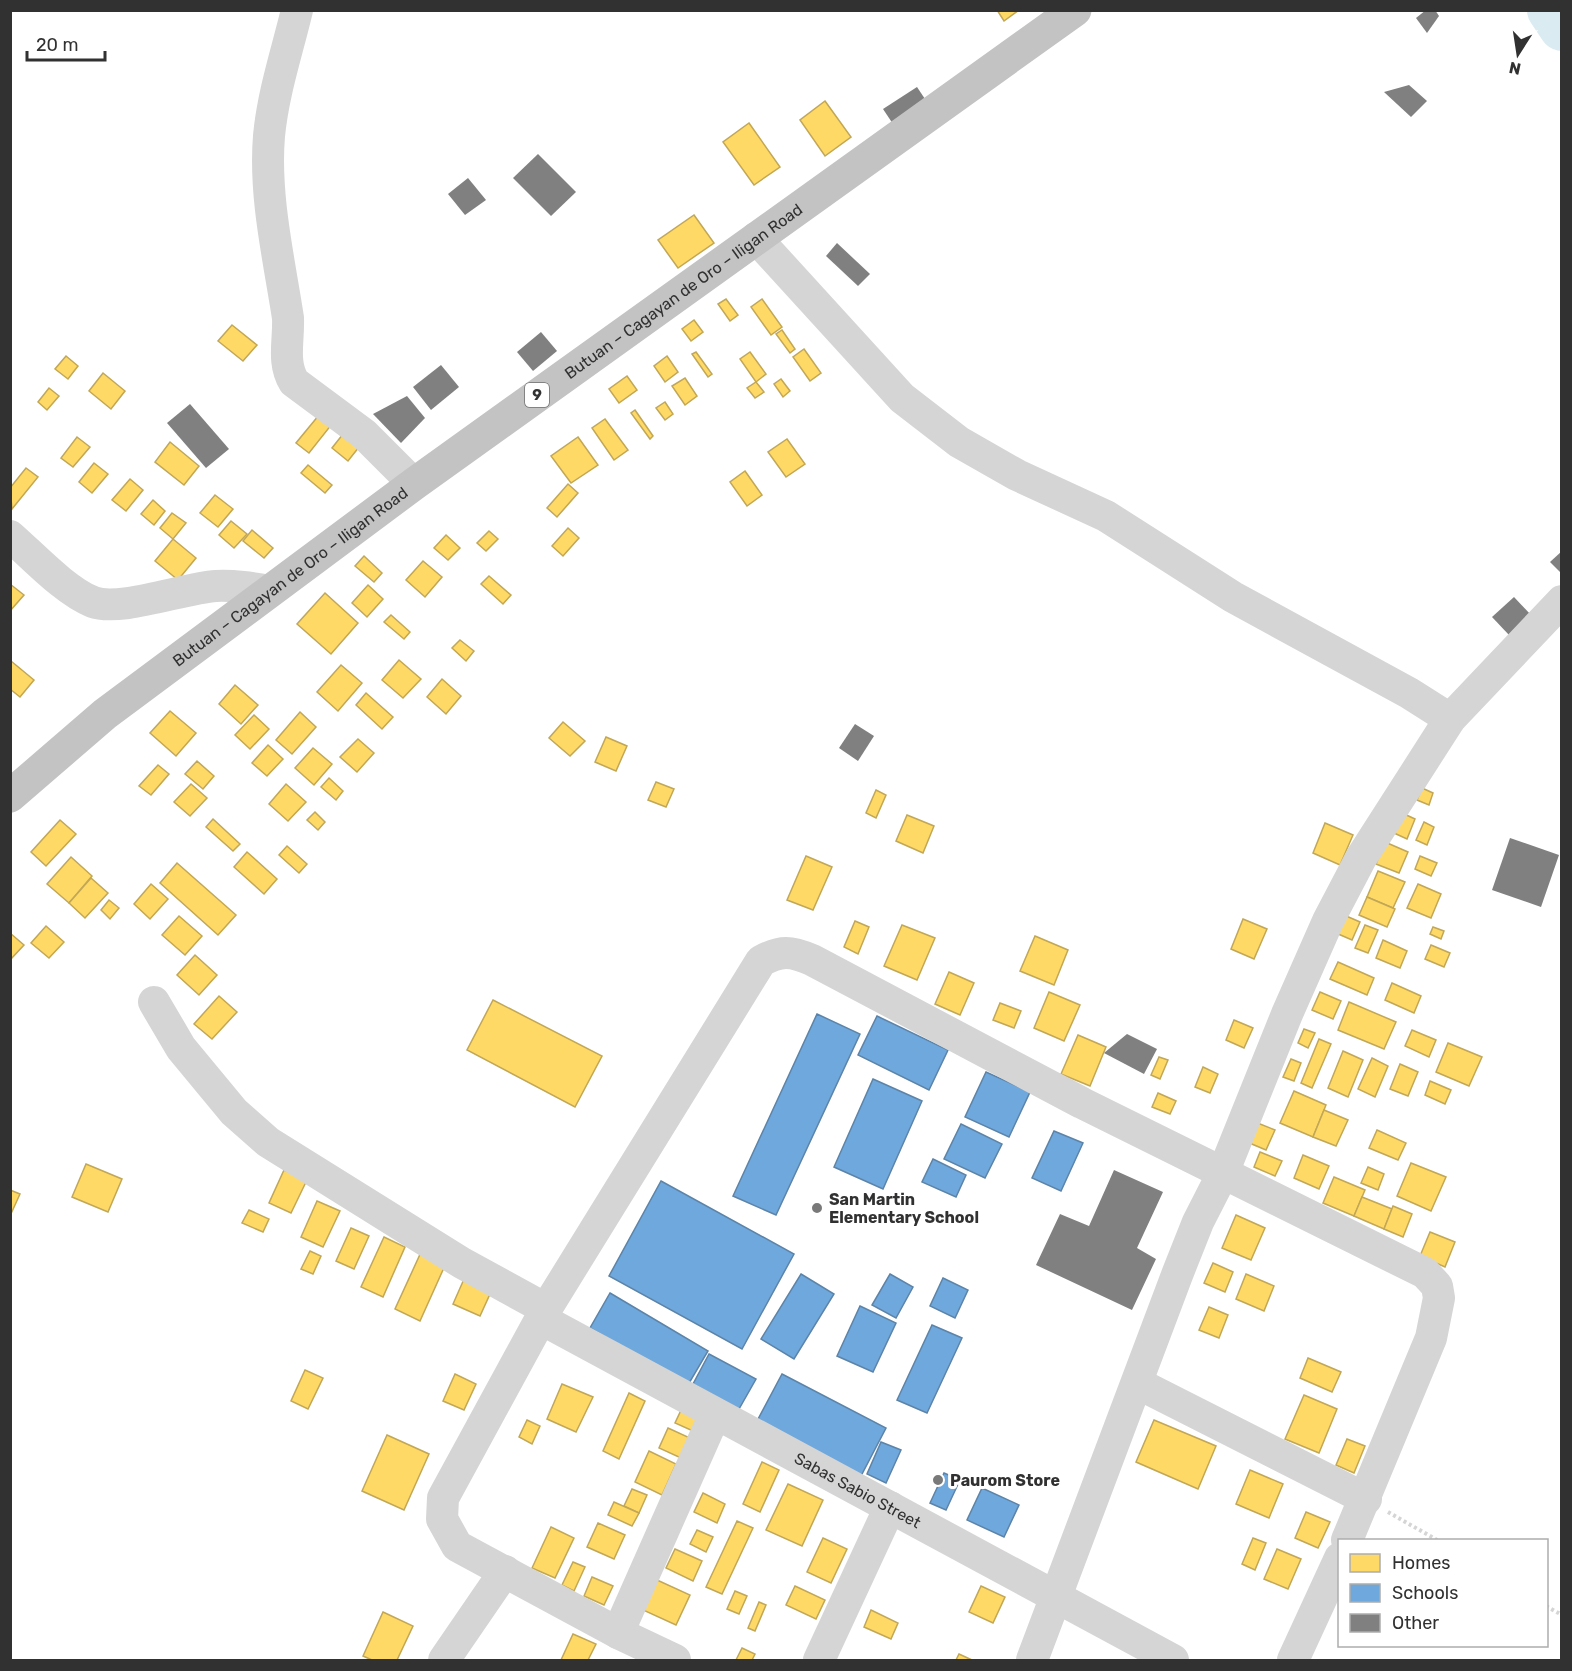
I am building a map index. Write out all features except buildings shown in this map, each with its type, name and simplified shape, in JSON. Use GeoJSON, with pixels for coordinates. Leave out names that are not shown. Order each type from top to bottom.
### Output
{"type":"FeatureCollection","features":[{"type":"Feature","properties":{"kind":"highway","name":"Butuan – Cagayan de Oro – Iligan Road"},"geometry":{"type":"LineString","coordinates":[[10,796],[105,714],[414,484],[1075,10]]}},
{"type":"Feature","properties":{"kind":"street"},"geometry":{"type":"LineString","coordinates":[[297,10],[274,99],[269,138],[269,177],[288,318],[289,339],[286,361],[288,372],[294,382],[364,434],[414,484]]}},
{"type":"Feature","properties":{"kind":"street"},"geometry":{"type":"LineString","coordinates":[[756,238],[902,398],[958,442],[1017,475],[1106,516],[1233,597],[1409,693],[1450,719]]}},
{"type":"Feature","properties":{"kind":"street"},"geometry":{"type":"LineString","coordinates":[[10,536],[76,592],[94,602],[114,604],[214,586],[241,586],[270,591]]}},
{"type":"Feature","properties":{"kind":"street"},"geometry":{"type":"LineString","coordinates":[[1032,1660],[1198,1222],[1223,1173],[1287,1014],[1328,921],[1361,858],[1450,719],[1562,601]]}},
{"type":"Feature","properties":{"kind":"street"},"geometry":{"type":"LineString","coordinates":[[675,1660],[618,1633],[457,1546],[442,1519],[443,1498],[543,1314],[760,961],[775,953],[790,951],[812,960],[1082,1102],[1425,1273],[1437,1286],[1439,1298],[1431,1338],[1347,1539]]}},
{"type":"Feature","properties":{"kind":"street","name":"Sabas Sabio Street"},"geometry":{"type":"LineString","coordinates":[[154,1002],[181,1048],[234,1112],[268,1142],[543,1314],[716,1414],[1058,1596],[1173,1660]]}},
{"type":"Feature","properties":{"kind":"street"},"geometry":{"type":"LineString","coordinates":[[1137,1383],[1366,1499]]}},
{"type":"Feature","properties":{"kind":"street"},"geometry":{"type":"LineString","coordinates":[[618,1633],[716,1414]]}},
{"type":"Feature","properties":{"kind":"street"},"geometry":{"type":"LineString","coordinates":[[819,1660],[890,1507]]}},
{"type":"Feature","properties":{"kind":"street"},"geometry":{"type":"LineString","coordinates":[[1293,1660],[1338,1562]]}},
{"type":"Feature","properties":{"kind":"street"},"geometry":{"type":"LineString","coordinates":[[444,1660],[505,1571]]}},
{"type":"Feature","properties":{"kind":"path"},"geometry":{"type":"LineString","coordinates":[[1366,1499],[1435,1539]]}},
{"type":"Feature","properties":{"kind":"path"},"geometry":{"type":"LineString","coordinates":[[1548,1607],[1562,1614]]}},
{"type":"Feature","properties":{"kind":"waterway"},"geometry":{"type":"LineString","coordinates":[[1550,10],[1562,28]]}},
{"type":"Feature","properties":{"kind":"place","name":"San Martin Elementary School"},"geometry":{"type":"Point","coordinates":[817,1208]}},
{"type":"Feature","properties":{"kind":"place","name":"Paurom Store"},"geometry":{"type":"Point","coordinates":[938,1480]}}]}
